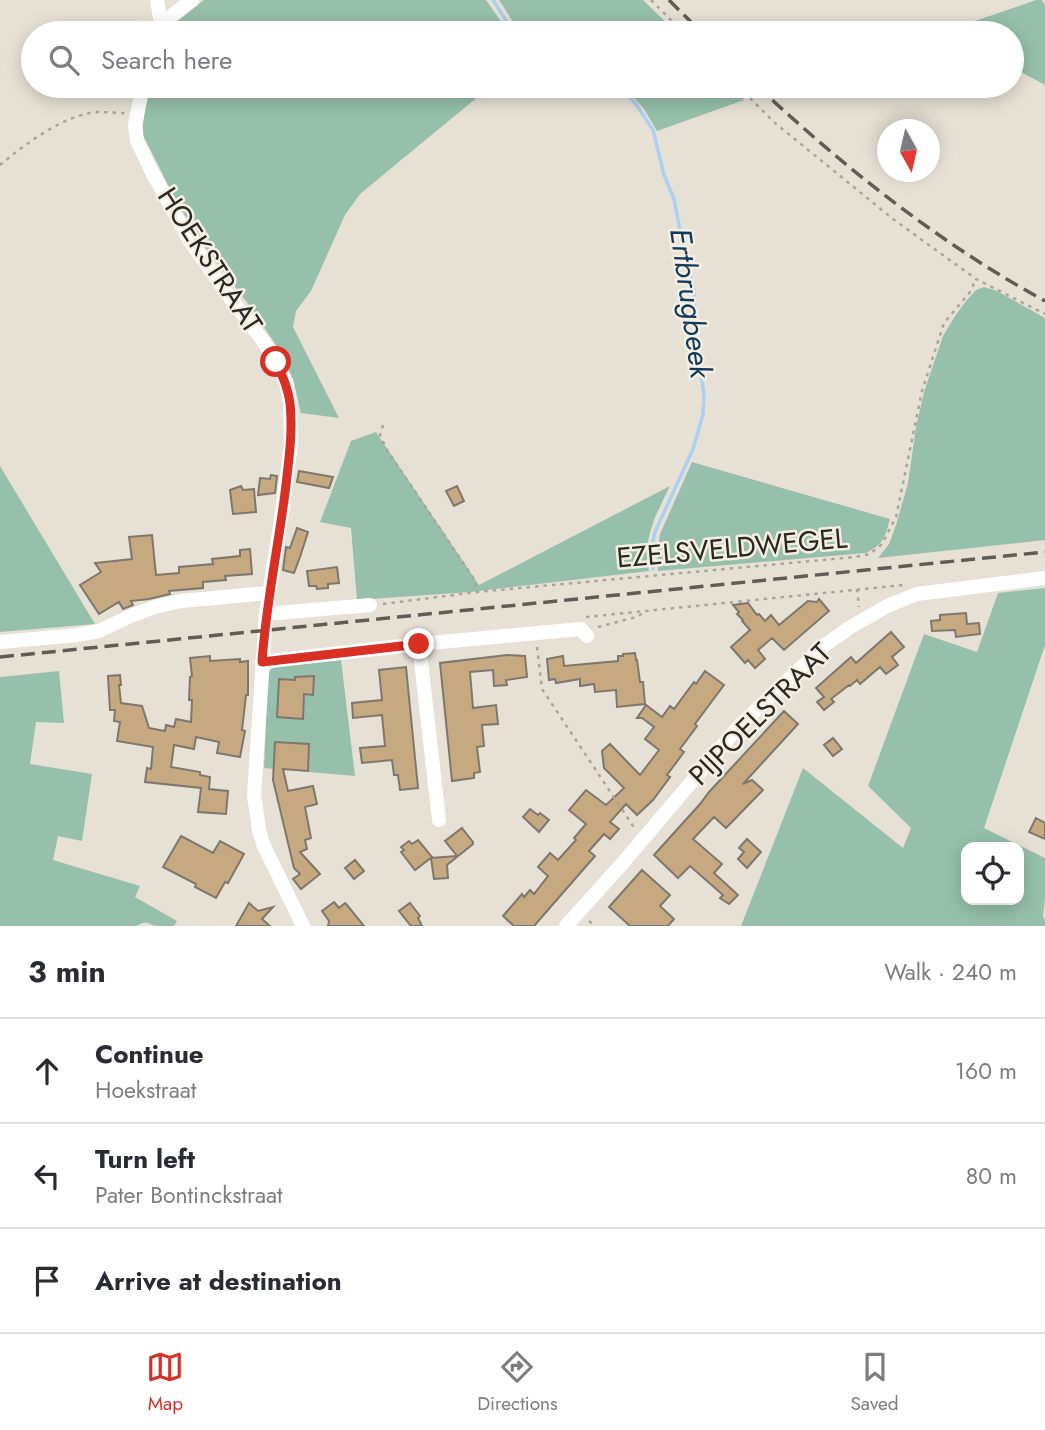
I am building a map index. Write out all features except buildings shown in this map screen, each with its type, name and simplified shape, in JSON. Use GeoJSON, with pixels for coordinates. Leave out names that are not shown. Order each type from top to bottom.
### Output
{"type":"FeatureCollection","features":[{"type":"Feature","properties":{"kind":"street"},"geometry":{"type":"LineString","coordinates":[[157,0],[159,21]]}},
{"type":"Feature","properties":{"kind":"street"},"geometry":{"type":"LineString","coordinates":[[168,21],[192,0]]}},
{"type":"Feature","properties":{"kind":"street","name":"HOEKSTRAAT"},"geometry":{"type":"LineString","coordinates":[[140,98],[135,125],[137,141],[190,241],[276,362],[286,384],[290,404],[291,444],[268,593],[254,772],[256,813],[264,846],[303,926]]}},
{"type":"Feature","properties":{"kind":"street","name":"PIJPOELSTRAAT"},"geometry":{"type":"LineString","coordinates":[[566,926],[739,726],[825,645],[887,606],[917,594],[1045,578]]}},
{"type":"Feature","properties":{"kind":"street"},"geometry":{"type":"LineString","coordinates":[[0,642],[99,631],[133,614],[181,601],[268,593]]}},
{"type":"Feature","properties":{"kind":"street"},"geometry":{"type":"LineString","coordinates":[[266,614],[370,605]]}},
{"type":"Feature","properties":{"kind":"street"},"geometry":{"type":"LineString","coordinates":[[262,662],[583,628]]}},
{"type":"Feature","properties":{"kind":"street"},"geometry":{"type":"LineString","coordinates":[[419,644],[439,820]]}},
{"type":"Feature","properties":{"kind":"path"},"geometry":{"type":"LineString","coordinates":[[651,0],[672,21]]}},
{"type":"Feature","properties":{"kind":"path"},"geometry":{"type":"LineString","coordinates":[[750,98],[775,123],[893,219],[976,279],[1045,313]]}},
{"type":"Feature","properties":{"kind":"path"},"geometry":{"type":"LineString","coordinates":[[0,165],[35,139],[68,120],[96,112],[136,115]]}},
{"type":"Feature","properties":{"kind":"path","name":"EZELSVELDWEGEL"},"geometry":{"type":"LineString","coordinates":[[370,605],[870,554],[882,544],[896,517],[922,391],[944,323],[971,292],[976,279]]}},
{"type":"Feature","properties":{"kind":"path"},"geometry":{"type":"LineString","coordinates":[[383,425],[380,435],[387,450],[474,579],[477,592]]}},
{"type":"Feature","properties":{"kind":"path"},"geometry":{"type":"LineString","coordinates":[[583,628],[648,610],[905,584],[917,594]]}},
{"type":"Feature","properties":{"kind":"path"},"geometry":{"type":"LineString","coordinates":[[857,589],[861,621]]}},
{"type":"Feature","properties":{"kind":"path"},"geometry":{"type":"LineString","coordinates":[[583,628],[636,617],[648,610]]}},
{"type":"Feature","properties":{"kind":"path"},"geometry":{"type":"LineString","coordinates":[[535,633],[542,689],[643,839]]}},
{"type":"Feature","properties":{"kind":"green space"},"geometry":{"type":"Polygon","coordinates":[[[204,0],[486,0],[501,21],[178,21],[204,0]]]}},
{"type":"Feature","properties":{"kind":"green space"},"geometry":{"type":"Polygon","coordinates":[[[499,0],[643,0],[665,21],[512,21],[499,0]]]}},
{"type":"Feature","properties":{"kind":"green space"},"geometry":{"type":"Polygon","coordinates":[[[1042,0],[1045,5],[1045,85],[1024,74],[1024,21],[975,21],[1042,0]]]}},
{"type":"Feature","properties":{"kind":"green space"},"geometry":{"type":"Polygon","coordinates":[[[148,98],[476,98],[360,194],[345,215],[311,291],[296,311],[293,327],[339,418],[301,413],[293,379],[280,351],[201,242],[175,199],[143,135],[148,98]]]}},
{"type":"Feature","properties":{"kind":"green space"},"geometry":{"type":"Polygon","coordinates":[[[634,98],[744,100],[657,131],[634,98]]]}},
{"type":"Feature","properties":{"kind":"green space"},"geometry":{"type":"Polygon","coordinates":[[[984,287],[997,291],[1045,318],[1045,540],[878,558],[889,544],[896,525],[908,483],[924,392],[943,336],[966,301],[976,290],[984,287]]]}},
{"type":"Feature","properties":{"kind":"green space"},"geometry":{"type":"Polygon","coordinates":[[[376,432],[479,585],[670,486],[649,537],[649,571],[470,592],[357,600],[351,528],[320,522],[351,441],[376,432]]]}},
{"type":"Feature","properties":{"kind":"green space"},"geometry":{"type":"Polygon","coordinates":[[[692,462],[890,519],[887,531],[880,543],[866,553],[658,571],[660,534],[692,462]]]}},
{"type":"Feature","properties":{"kind":"green space"},"geometry":{"type":"Polygon","coordinates":[[[0,466],[95,624],[0,632],[0,466]]]}},
{"type":"Feature","properties":{"kind":"green space"},"geometry":{"type":"Polygon","coordinates":[[[1045,588],[1045,645],[984,828],[1012,842],[961,842],[961,905],[1024,905],[1024,848],[1045,858],[1045,926],[741,926],[803,768],[903,848],[911,828],[868,786],[924,634],[977,652],[998,593],[1045,588]]]}},
{"type":"Feature","properties":{"kind":"green space"},"geometry":{"type":"Polygon","coordinates":[[[341,660],[355,776],[264,768],[270,670],[275,666],[341,660]]]}},
{"type":"Feature","properties":{"kind":"green space"},"geometry":{"type":"Polygon","coordinates":[[[59,671],[64,723],[36,722],[30,764],[92,774],[82,841],[58,836],[53,860],[140,886],[135,897],[177,921],[174,926],[157,926],[145,922],[136,926],[0,926],[0,677],[59,671]]]}},
{"type":"Feature","properties":{"kind":"waterway","name":"Ertbrugbeek"},"geometry":{"type":"LineString","coordinates":[[493,0],[506,21]]}},
{"type":"Feature","properties":{"kind":"waterway","name":"Ertbrugbeek"},"geometry":{"type":"LineString","coordinates":[[630,98],[653,130],[664,175],[674,199],[694,290],[696,344],[704,394],[703,414],[693,449],[655,532],[651,550],[653,569]]}},
{"type":"Feature","properties":{"kind":"railway"},"geometry":{"type":"LineString","coordinates":[[669,0],[690,21]]}},
{"type":"Feature","properties":{"kind":"railway"},"geometry":{"type":"LineString","coordinates":[[770,98],[859,175],[930,229],[1045,301]]}},
{"type":"Feature","properties":{"kind":"railway"},"geometry":{"type":"LineString","coordinates":[[0,657],[1045,552]]}},
{"type":"Feature","properties":{"kind":"route"},"geometry":{"type":"LineString","coordinates":[[276,362],[286,384],[290,404],[291,444],[268,593],[262,662],[419,644]]}}]}
